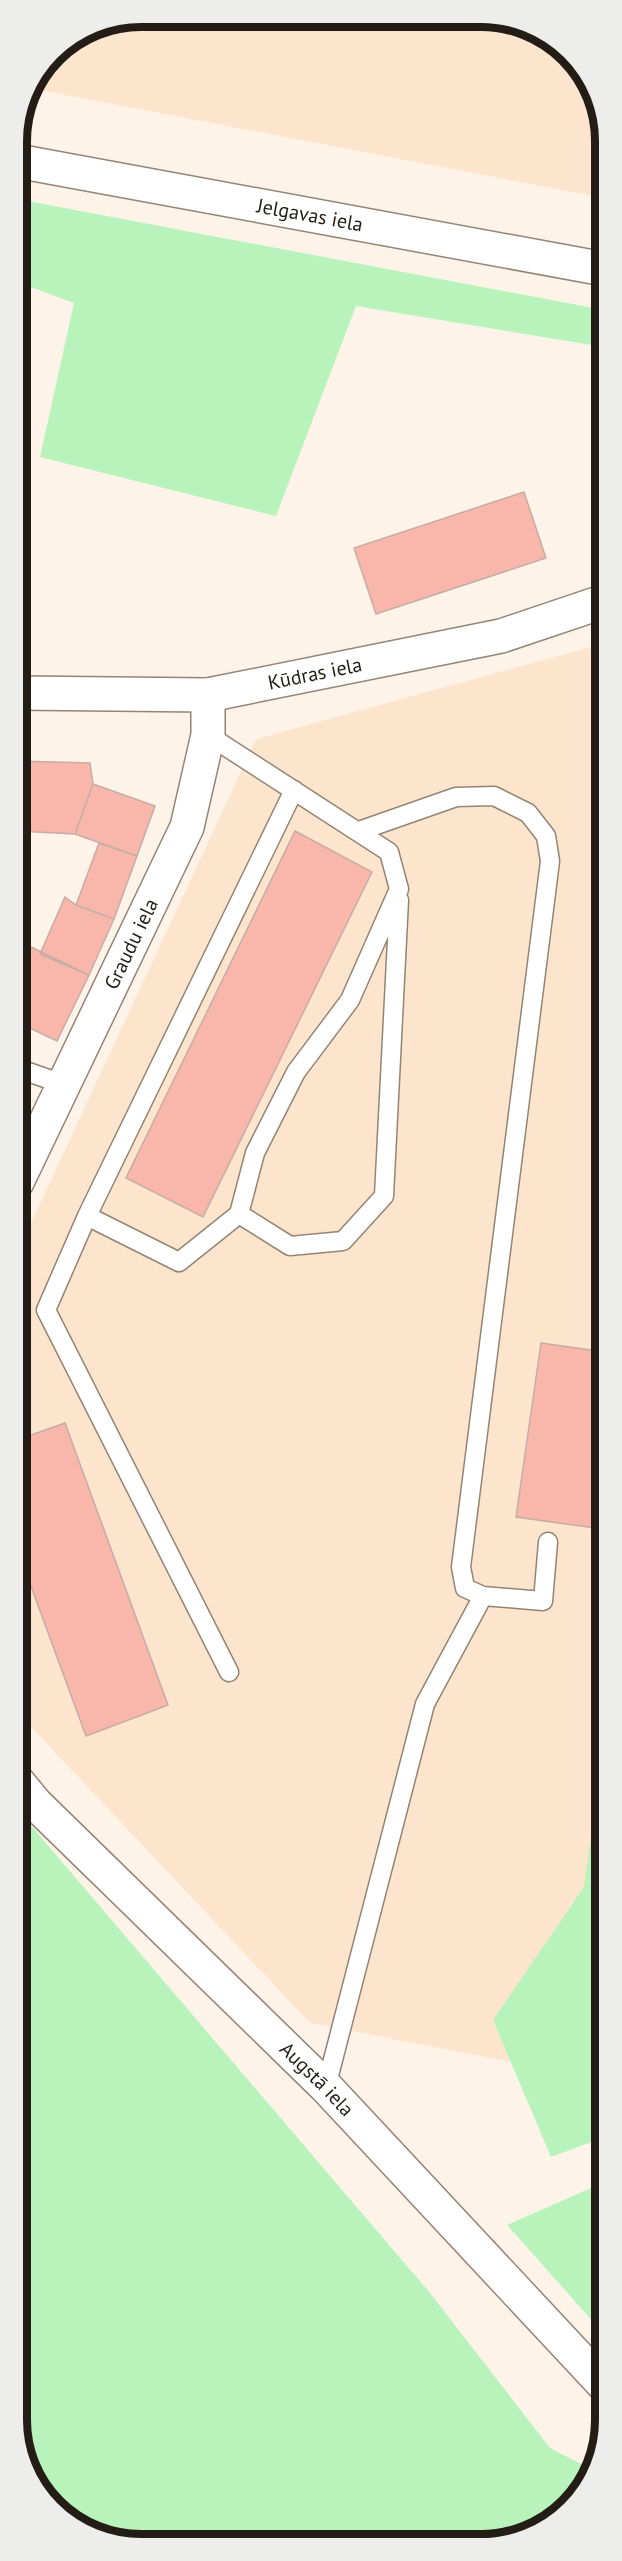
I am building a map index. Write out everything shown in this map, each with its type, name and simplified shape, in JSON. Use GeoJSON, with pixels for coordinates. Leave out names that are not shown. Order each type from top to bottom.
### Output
{"type":"FeatureCollection","features":[{"type":"Feature","properties":{"kind":"street","name":"Jelgavas iela"},"geometry":{"type":"LineString","coordinates":[[27,163],[595,267]]}},
{"type":"Feature","properties":{"kind":"street","name":"Kūdras iela"},"geometry":{"type":"LineString","coordinates":[[27,693],[208,695],[501,636],[595,605]]}},
{"type":"Feature","properties":{"kind":"street","name":"Graudu iela"},"geometry":{"type":"LineString","coordinates":[[27,1162],[187,827],[208,735],[208,695]]}},
{"type":"Feature","properties":{"kind":"street","name":"Augstā iela"},"geometry":{"type":"LineString","coordinates":[[27,1793],[326,2086],[595,2375]]}},
{"type":"Feature","properties":{"kind":"lane"},"geometry":{"type":"LineString","coordinates":[[208,735],[389,852],[399,889],[384,1196],[343,1241],[290,1246],[239,1214]]}},
{"type":"Feature","properties":{"kind":"lane"},"geometry":{"type":"LineString","coordinates":[[229,1672],[46,1310],[87,1216],[294,790]]}},
{"type":"Feature","properties":{"kind":"lane"},"geometry":{"type":"LineString","coordinates":[[359,831],[456,797],[494,796],[528,813],[546,836],[550,861],[461,1567],[465,1588],[483,1596],[543,1601],[548,1542]]}},
{"type":"Feature","properties":{"kind":"lane"},"geometry":{"type":"LineString","coordinates":[[87,1216],[179,1262],[239,1214],[255,1153],[296,1072],[350,1000],[399,889]]}},
{"type":"Feature","properties":{"kind":"lane"},"geometry":{"type":"LineString","coordinates":[[27,1071],[65,1084]]}},
{"type":"Feature","properties":{"kind":"lane"},"geometry":{"type":"LineString","coordinates":[[326,2086],[425,1704],[483,1596]]}},
{"type":"Feature","properties":{"kind":"shaded area"},"geometry":{"type":"Polygon","coordinates":[[[133,27],[489,27],[504,29],[525,36],[551,50],[576,77],[593,118],[595,196],[39,90],[50,71],[77,46],[111,31],[133,27]]]}},
{"type":"Feature","properties":{"kind":"shaded area"},"geometry":{"type":"Polygon","coordinates":[[[595,646],[595,1917],[574,2074],[310,2023],[27,1723],[27,1231],[256,739],[595,646]]]}},
{"type":"Feature","properties":{"kind":"green space"},"geometry":{"type":"Polygon","coordinates":[[[27,201],[595,308],[595,346],[356,306],[276,516],[40,457],[74,303],[27,286],[27,201]]]}},
{"type":"Feature","properties":{"kind":"green space"},"geometry":{"type":"Polygon","coordinates":[[[595,1808],[595,2141],[551,2157],[493,2020],[584,1887],[595,1808]]]}},
{"type":"Feature","properties":{"kind":"green space"},"geometry":{"type":"Polygon","coordinates":[[[27,1821],[430,2293],[550,2448],[585,2466],[576,2484],[562,2501],[545,2515],[525,2525],[496,2533],[126,2533],[104,2528],[77,2515],[50,2490],[33,2457],[27,2420],[27,1821]]]}},
{"type":"Feature","properties":{"kind":"green space"},"geometry":{"type":"Polygon","coordinates":[[[595,2186],[595,2324],[507,2225],[595,2186]]]}},
{"type":"Feature","properties":{"kind":"building"},"geometry":{"type":"Polygon","coordinates":[[[524,492],[546,558],[376,614],[354,548],[524,492]]]}},
{"type":"Feature","properties":{"kind":"building"},"geometry":{"type":"Polygon","coordinates":[[[27,761],[90,763],[93,784],[75,834],[27,832],[27,761]]]}},
{"type":"Feature","properties":{"kind":"building"},"geometry":{"type":"Polygon","coordinates":[[[93,784],[155,806],[137,856],[75,834],[93,784]]]}},
{"type":"Feature","properties":{"kind":"building"},"geometry":{"type":"Polygon","coordinates":[[[295,831],[372,872],[203,1217],[126,1178],[295,831]]]}},
{"type":"Feature","properties":{"kind":"building"},"geometry":{"type":"Polygon","coordinates":[[[99,843],[137,856],[114,919],[76,905],[99,843]]]}},
{"type":"Feature","properties":{"kind":"building"},"geometry":{"type":"Polygon","coordinates":[[[65,897],[76,905],[114,919],[89,975],[40,954],[65,897]]]}},
{"type":"Feature","properties":{"kind":"building"},"geometry":{"type":"Polygon","coordinates":[[[29,946],[89,975],[57,1041],[27,1027],[27,950],[29,946]]]}},
{"type":"Feature","properties":{"kind":"building"},"geometry":{"type":"Polygon","coordinates":[[[541,1343],[595,1351],[595,1528],[516,1517],[541,1343]]]}},
{"type":"Feature","properties":{"kind":"building"},"geometry":{"type":"Polygon","coordinates":[[[65,1423],[168,1705],[86,1736],[27,1575],[27,1436],[65,1423]]]}}]}
